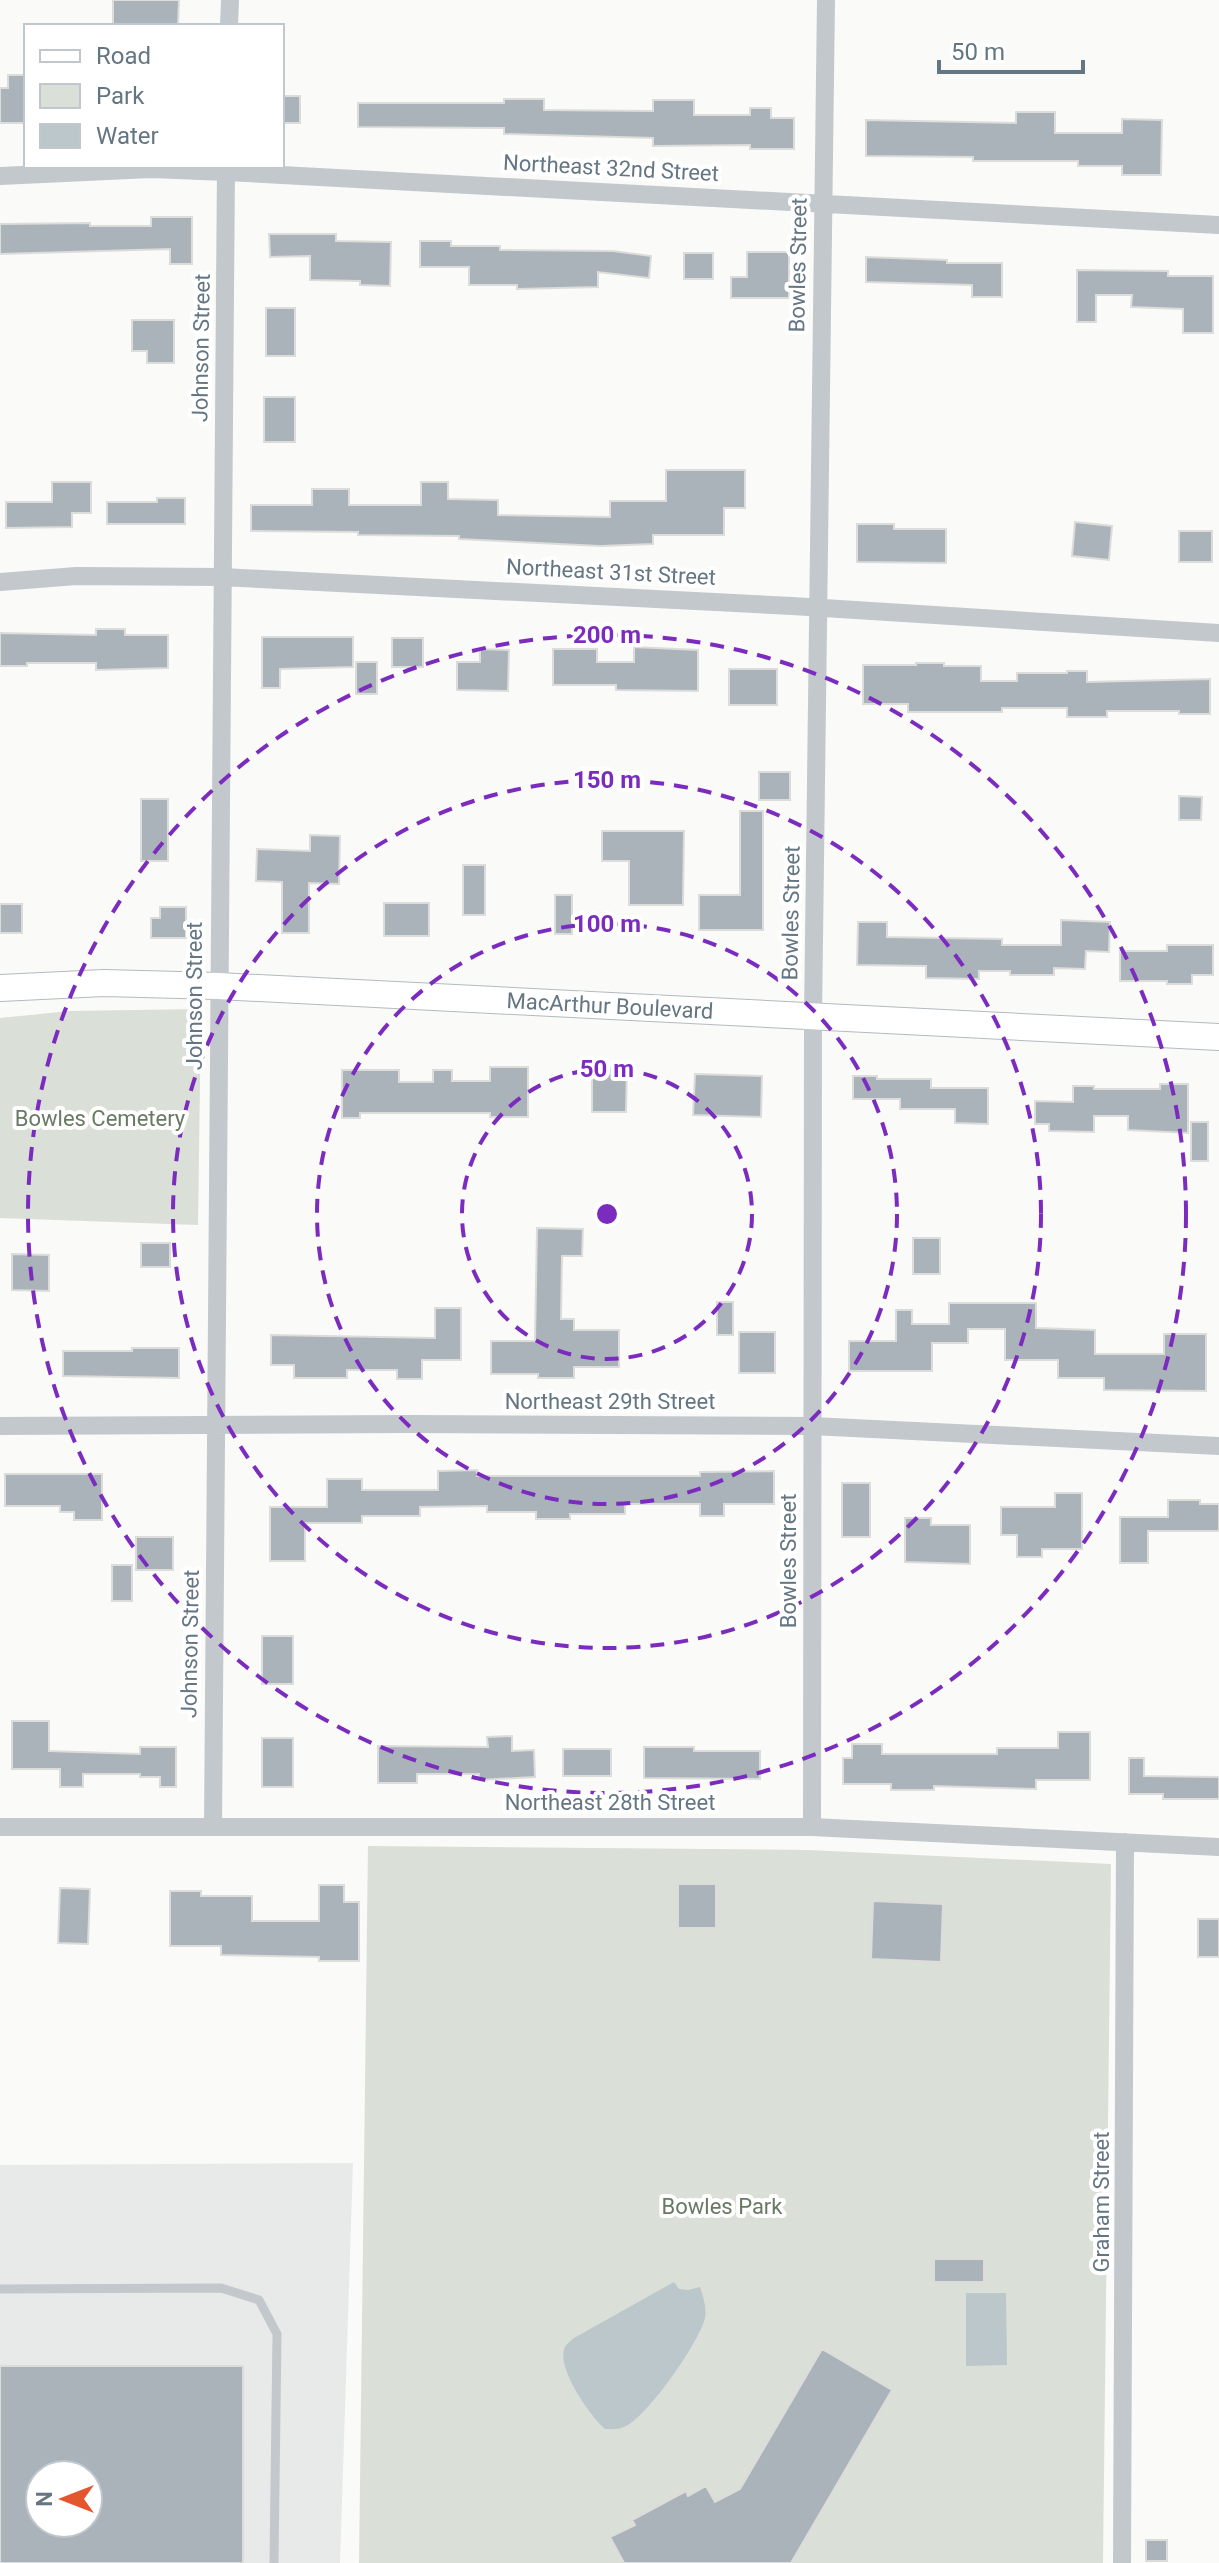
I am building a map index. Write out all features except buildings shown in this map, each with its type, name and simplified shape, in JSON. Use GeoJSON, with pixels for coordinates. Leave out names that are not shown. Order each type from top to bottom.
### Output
{"type":"FeatureCollection","features":[{"type":"Feature","properties":{"kind":"main road","name":"MacArthur Boulevard"},"geometry":{"type":"LineString","coordinates":[[0,988],[104,983],[218,986],[1219,1037]]}},
{"type":"Feature","properties":{"kind":"street"},"geometry":{"type":"LineString","coordinates":[[229,24],[230,0]]}},
{"type":"Feature","properties":{"kind":"street","name":"Bowles Street"},"geometry":{"type":"LineString","coordinates":[[812,1827],[813,1017],[826,0]]}},
{"type":"Feature","properties":{"kind":"street","name":"Northeast 32nd Street"},"geometry":{"type":"LineString","coordinates":[[0,176],[226,169],[1219,225]]}},
{"type":"Feature","properties":{"kind":"street","name":"Johnson Street"},"geometry":{"type":"LineString","coordinates":[[213,1827],[226,169]]}},
{"type":"Feature","properties":{"kind":"street","name":"Northeast 31st Street"},"geometry":{"type":"LineString","coordinates":[[0,582],[76,576],[222,577],[697,600],[1219,633]]}},
{"type":"Feature","properties":{"kind":"street","name":"Northeast 29th Street"},"geometry":{"type":"LineString","coordinates":[[0,1426],[812,1426],[1219,1446]]}},
{"type":"Feature","properties":{"kind":"street","name":"Northeast 28th Street"},"geometry":{"type":"LineString","coordinates":[[0,1827],[812,1827],[1219,1847]]}},
{"type":"Feature","properties":{"kind":"street","name":"Graham Street"},"geometry":{"type":"LineString","coordinates":[[1122,2563],[1125,1842]]}},
{"type":"Feature","properties":{"kind":"lane"},"geometry":{"type":"LineString","coordinates":[[0,2289],[221,2288],[259,2300],[277,2334],[274,2563]]}},
{"type":"Feature","properties":{"kind":"shaded area"},"geometry":{"type":"Polygon","coordinates":[[[353,2163],[340,2563],[0,2563],[0,2165],[353,2163]]]}},
{"type":"Feature","properties":{"kind":"green space","name":"Bowles Cemetery"},"geometry":{"type":"Polygon","coordinates":[[[201,1009],[198,1225],[0,1218],[0,1018],[70,1011],[201,1009]]]}},
{"type":"Feature","properties":{"kind":"green space","name":"Bowles Park"},"geometry":{"type":"Polygon","coordinates":[[[368,1846],[808,1850],[1111,1864],[1103,2563],[359,2563],[368,1846]]]}},
{"type":"Feature","properties":{"kind":"water"},"geometry":{"type":"Polygon","coordinates":[[[674,2282],[679,2289],[700,2287],[705,2310],[701,2329],[671,2378],[645,2410],[624,2427],[605,2429],[583,2402],[569,2378],[563,2355],[565,2347],[574,2338],[674,2282]]]}},
{"type":"Feature","properties":{"kind":"water"},"geometry":{"type":"Polygon","coordinates":[[[966,2293],[1006,2293],[1007,2365],[966,2366],[966,2293]]]}}]}
